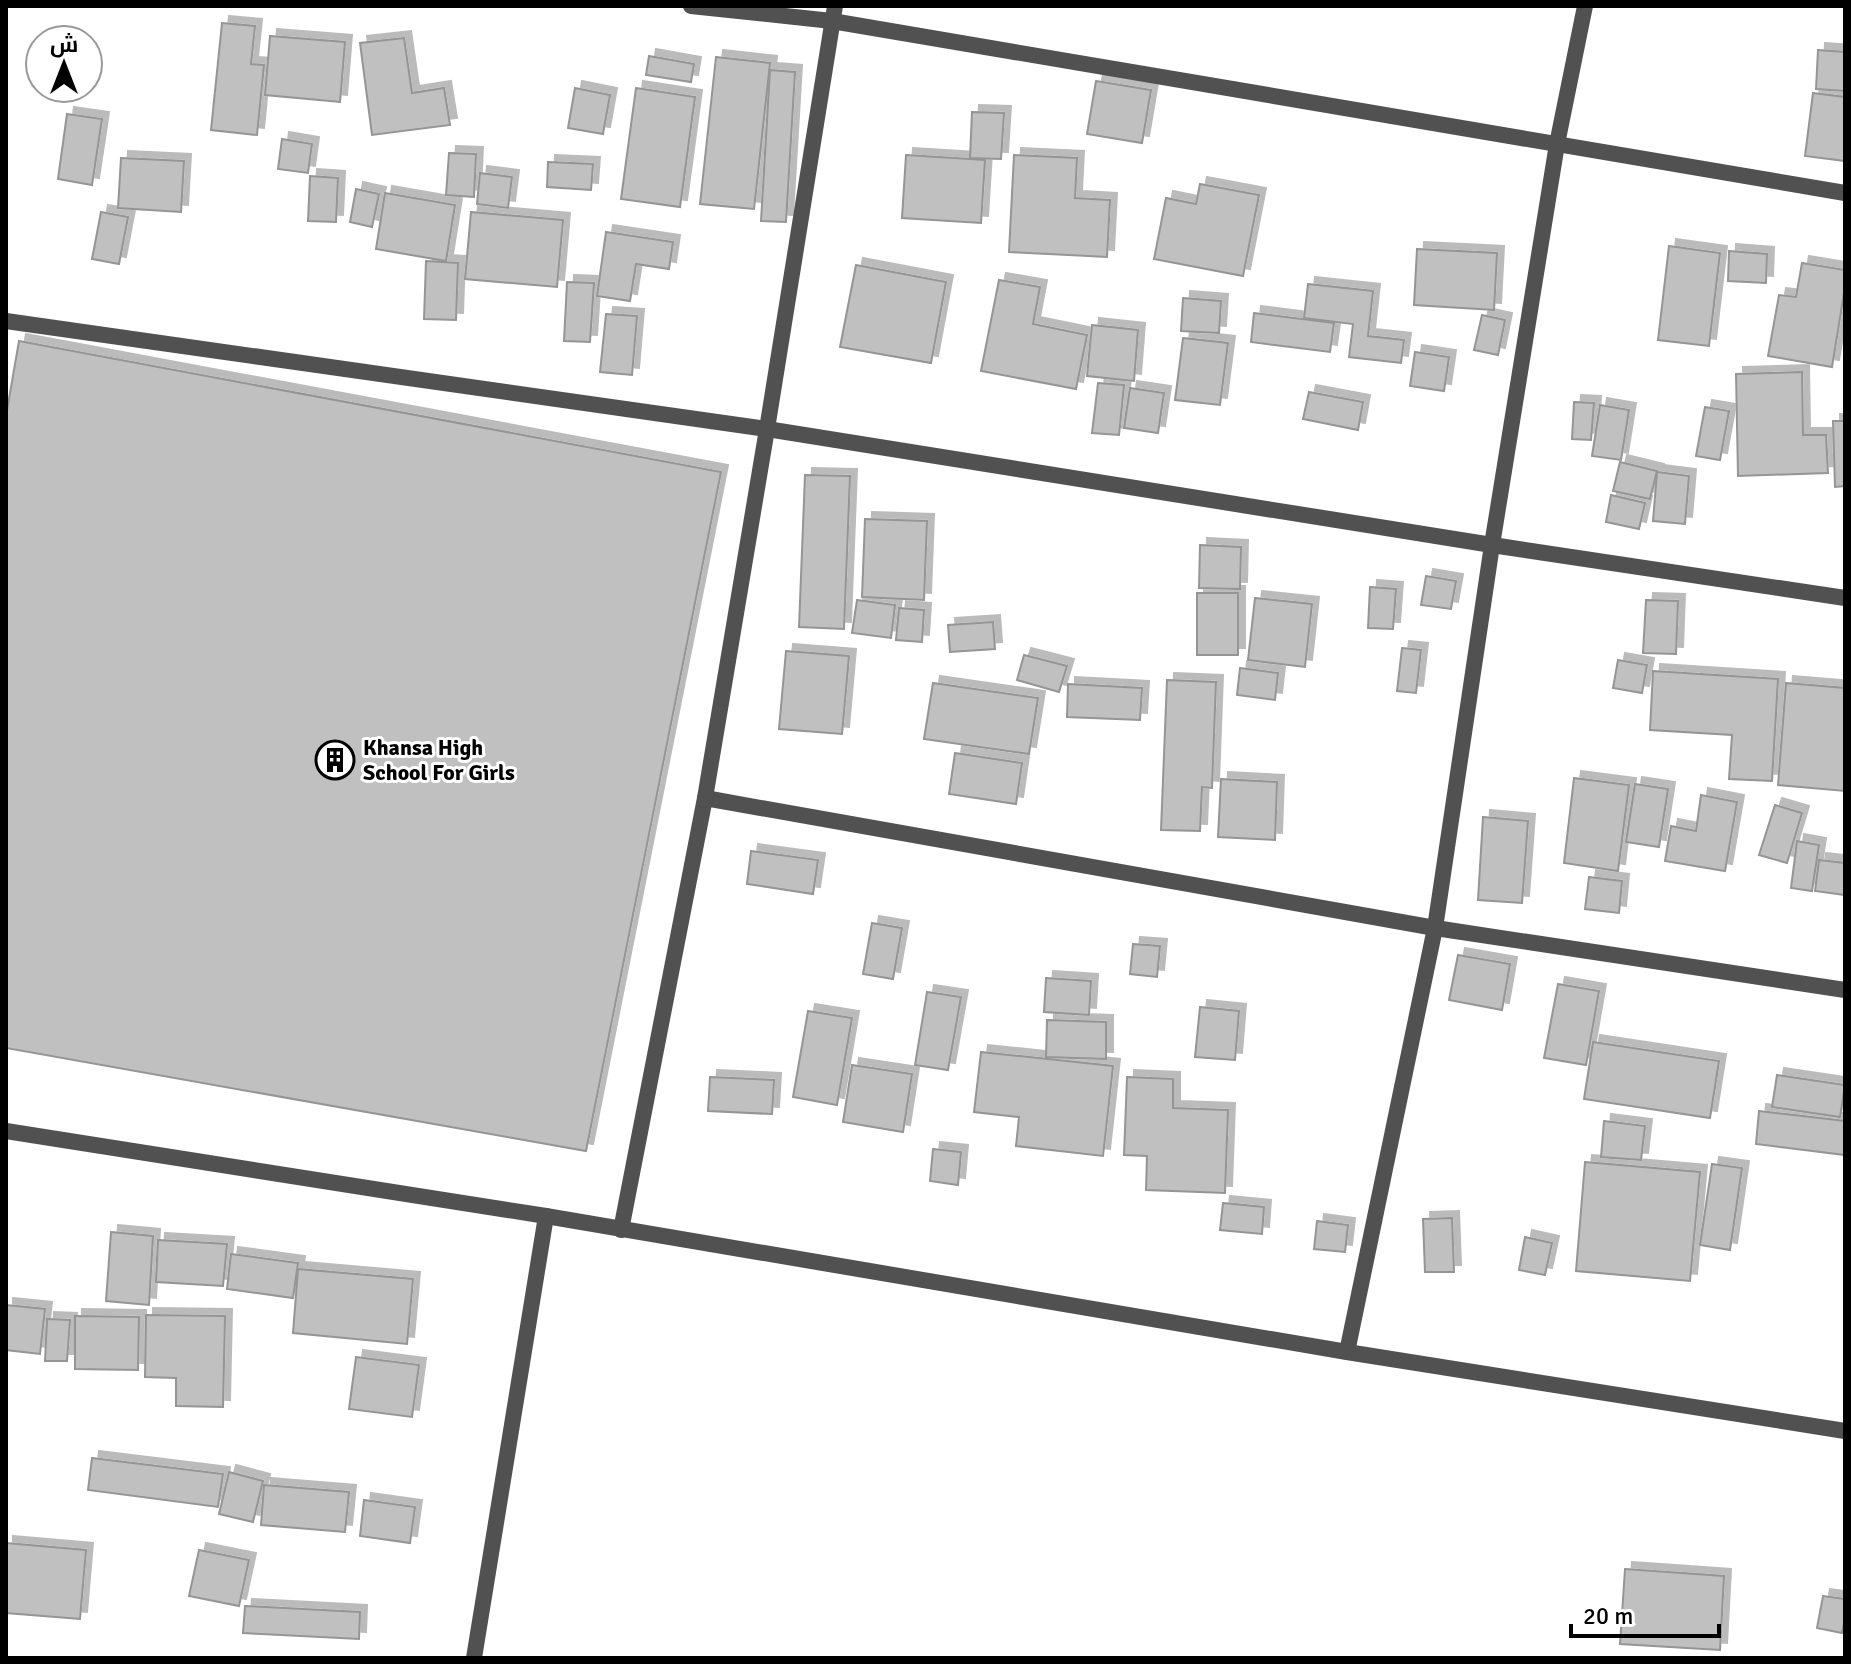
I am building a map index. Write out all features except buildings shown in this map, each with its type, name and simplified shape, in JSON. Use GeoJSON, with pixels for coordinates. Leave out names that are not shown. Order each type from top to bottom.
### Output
{"type":"FeatureCollection","features":[{"type":"Feature","properties":{"kind":"street"},"geometry":{"type":"LineString","coordinates":[[691,6],[833,14],[1845,193]]}},
{"type":"Feature","properties":{"kind":"street"},"geometry":{"type":"LineString","coordinates":[[1347,1352],[1435,928],[1492,545],[1557,144],[1585,6]]}},
{"type":"Feature","properties":{"kind":"street"},"geometry":{"type":"LineString","coordinates":[[621,1230],[705,798],[833,14]]}},
{"type":"Feature","properties":{"kind":"street"},"geometry":{"type":"LineString","coordinates":[[6,321],[767,429],[1845,598]]}},
{"type":"Feature","properties":{"kind":"street"},"geometry":{"type":"LineString","coordinates":[[705,798],[1435,928],[1845,990]]}},
{"type":"Feature","properties":{"kind":"street"},"geometry":{"type":"LineString","coordinates":[[6,1131],[546,1216],[1347,1352],[1845,1431]]}},
{"type":"Feature","properties":{"kind":"street"},"geometry":{"type":"LineString","coordinates":[[474,1658],[546,1216]]}},
{"type":"Feature","properties":{"kind":"place","name":"Khansa High School For Girls"},"geometry":{"type":"Point","coordinates":[335,760]}}]}
